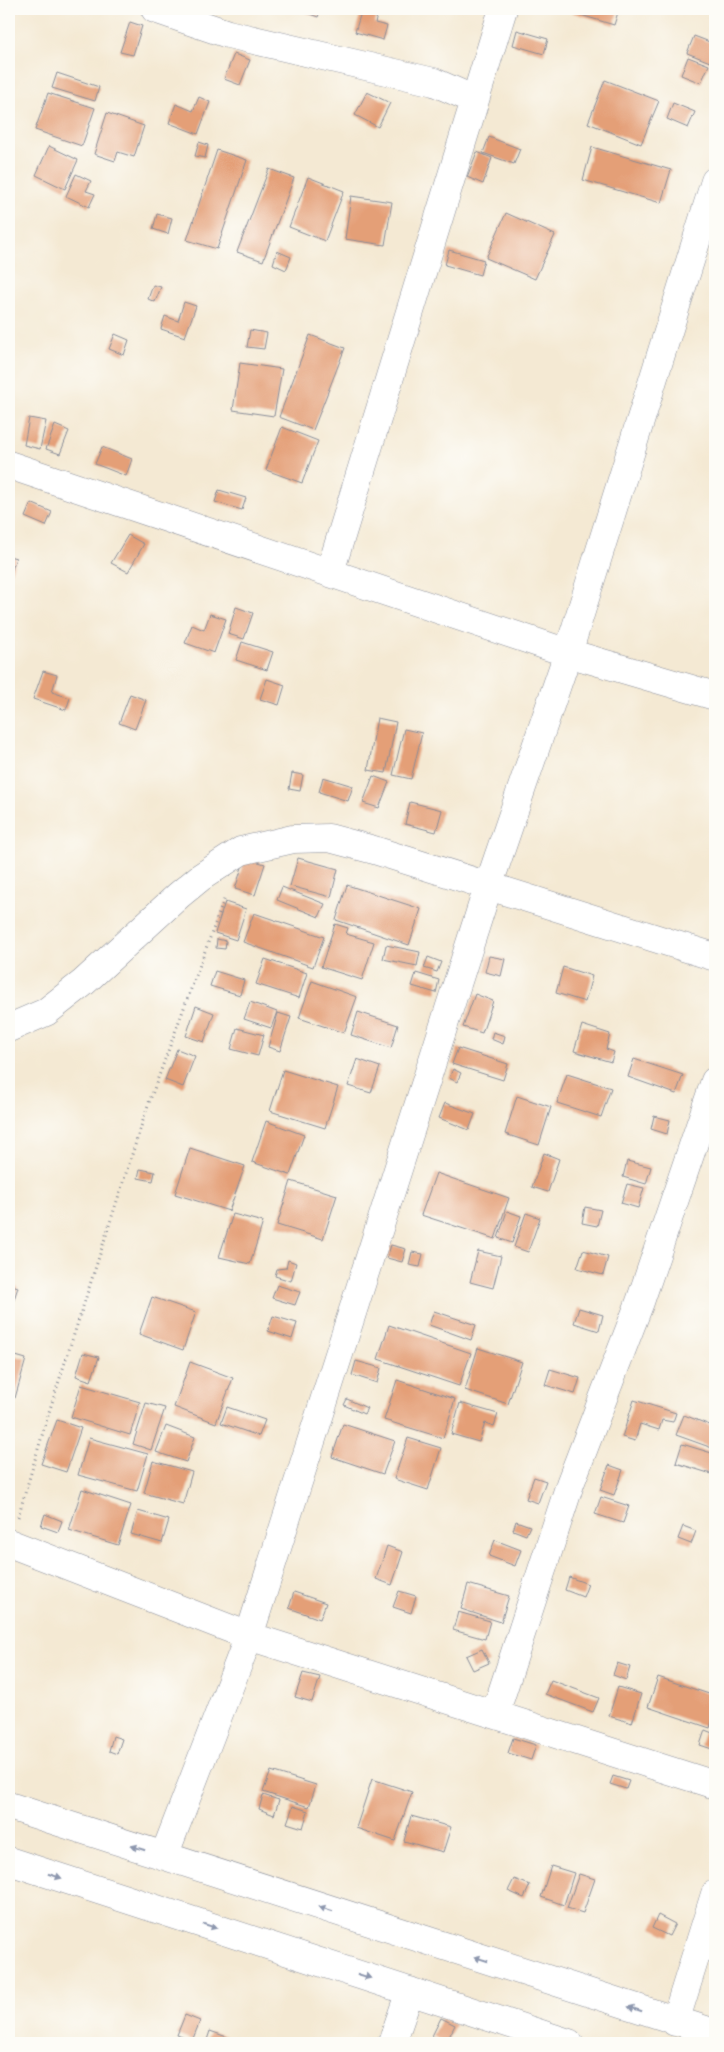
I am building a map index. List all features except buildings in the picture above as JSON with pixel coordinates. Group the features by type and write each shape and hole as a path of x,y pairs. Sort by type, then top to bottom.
{"street":[{"path":"155,9 245,38 434,82 475,100"},
{"path":"330,572 503,9"},
{"path":"164,1856 249,1636 490,884 568,652 715,181"},
{"path":"9,466 568,652 715,696"},
{"path":"9,1028 46,1012 83,983 201,877 242,851 293,839 329,838 490,884 715,957"},
{"path":"495,1714 570,1484 640,1302 715,1081"},
{"path":"10,1543 249,1636 715,1785"},
{"path":"9,1806 675,2022 715,2033"},
{"path":"9,1861 569,2043"},
{"path":"675,2022 715,1894"},
{"path":"392,2043 410,1991"}],"path":[{"path":"10,1543 49,1412 147,1108 242,851"}]}
